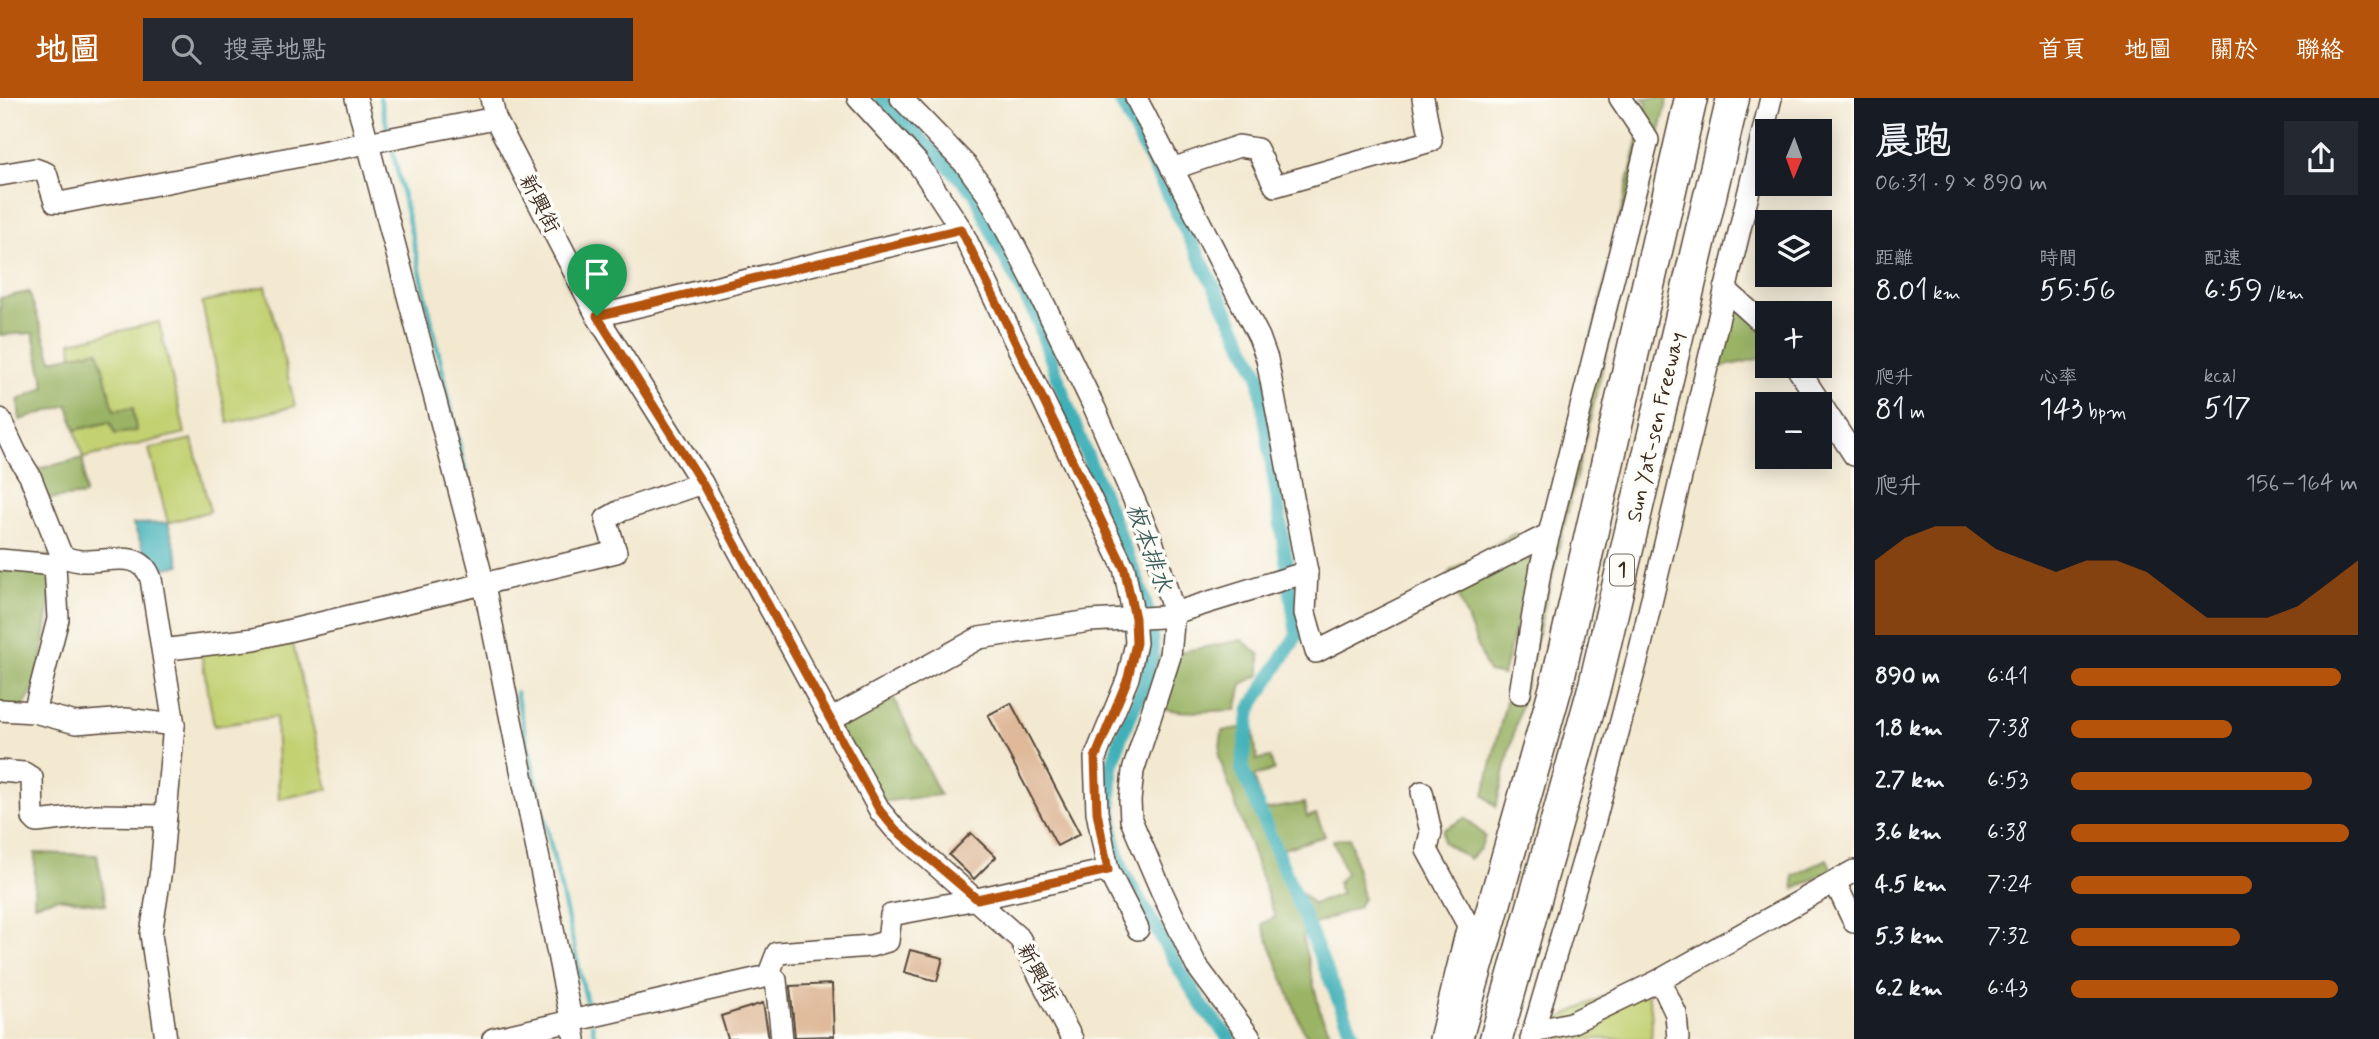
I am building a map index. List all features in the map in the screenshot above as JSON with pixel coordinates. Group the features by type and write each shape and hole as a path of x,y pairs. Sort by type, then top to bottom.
{"highway":[{"name":"Sun Yat-sen Freeway","path":"1456,1039 1557,683 1691,98"},
{"name":"Sun Yat-sen Freeway","path":"1496,1039 1595,685 1733,98"}],"street":[{"path":"356,98 484,585 573,1030"},
{"path":"858,98 917,162 961,229 1124,568 1135,618 1136,643 1128,678 1095,758 1097,812 1108,870 1138,929"},
{"path":"901,98 967,166 994,206 1095,410 1153,544 1174,613 1170,656 1133,771 1131,820 1196,965 1251,1039"},
{"path":"1136,98 1259,337 1267,359 1307,572 1305,613 1316,652 1549,534"},
{"path":"1172,169 1239,146 1257,149 1275,187 1432,141 1423,98"},
{"path":"1520,693 1541,566 1648,140 1620,98"},
{"path":"1532,1035 1594,824 1633,676 1771,98"},
{"path":"0,176 35,169 46,173 55,202 65,202 366,142 493,108"},
{"name":"新興街","path":"493,108 597,316 702,483 880,811 895,829 1020,939 1072,1039"},
{"path":"597,316 961,229"},
{"path":"1726,289 1755,316"},
{"path":"1804,378 1854,455"},
{"path":"0,419 30,476 61,554 77,561 131,559 141,563 149,572 174,725 161,870 151,934 166,1039"},
{"path":"169,649 254,639 617,552 606,519 620,511 702,483"},
{"path":"0,560 55,565 58,619 34,712"},
{"path":"831,719 979,638 1090,621 1161,617 1307,572"},
{"path":"0,710 34,712 76,723 126,719 174,725"},
{"path":"0,771 24,773 32,778 33,818 37,822 97,815 166,816"},
{"path":"1422,792 1431,832 1427,850 1468,925 1440,1039"},
{"path":"768,976 776,953 888,942 891,915 1108,870"},
{"path":"1532,1035 1572,1023 1660,980 1854,871"},
{"path":"1835,882 1854,922"},
{"path":"493,1039 573,1030 768,976 776,980 782,1039"},
{"path":"1660,980 1676,1014 1678,1039"}],"green space":[{"path":"1642,98 1668,98 1496,807 1484,795 1647,102"},
{"path":"266,286 295,406 228,423 202,303"},
{"path":"29,292 52,360 98,350 114,410 133,408 136,431 115,434 110,422 75,430 68,405 20,420 18,400 45,387 33,333 0,335 0,298"},
{"path":"1728,295 1755,319 1755,360 1716,368"},
{"path":"159,322 185,433 83,458 75,430 110,422 115,434 136,431 114,410 98,351 72,357 71,342"},
{"path":"192,439 210,511 168,523 149,449"},
{"path":"83,458 85,495 48,499 34,470"},
{"path":"1515,533 1535,552 1503,675 1488,672 1449,572"},
{"path":"49,556 51,592 39,679 23,708 0,709 0,559"},
{"path":"288,624 328,789 279,799 276,717 214,726 198,635 238,634"},
{"path":"1242,640 1260,655 1260,675 1242,684 1236,710 1174,711 1138,699 1160,656"},
{"path":"884,678 940,795 872,803 825,713"},
{"path":"1253,726 1257,760 1270,757 1274,770 1254,776 1264,810 1304,803 1307,817 1316,814 1325,836 1280,850 1295,887 1313,904 1342,894 1337,883 1346,874 1333,840 1350,838 1363,898 1358,907 1305,928 1303,940 1321,1015 1334,1039 1310,1039 1303,1030 1262,924 1275,917 1219,757 1222,731"},
{"path":"1465,818 1485,836 1480,849 1469,859 1443,842 1443,830"},
{"path":"35,853 97,855 106,905 57,898 34,904"},
{"path":"1827,859 1832,870 1794,889 1793,876"},
{"path":"1638,979 1649,999 1652,1015 1651,1039 1530,1039 1540,1028"}],"water":[{"path":"168,523 180,565 154,571 141,556 144,551 133,524"}],"building":[{"path":"1011,703 1080,834 1057,846 988,715"},
{"path":"971,833 996,857 974,879 949,855"},
{"path":"910,950 943,958 937,981 904,972"},
{"path":"832,984 834,1036 795,1037 790,986"},
{"path":"763,1003 769,1039 728,1039 721,1016"}],"waterway":[{"path":"380,98 388,131"},
{"name":"板本排水","path":"880,98 975,193 995,239 1036,316 1071,416 1139,584 1152,626 1152,652 1144,685 1120,739 1112,767 1110,797 1113,837 1123,872 1203,1007 1230,1039"},
{"path":"1119,98 1259,375 1297,635 1250,709 1242,769 1355,1039"},
{"path":"391,143 471,496"},
{"path":"516,693 589,1012"},
{"path":"592,1024 595,1039"}],"route":[{"path":"961,229 1124,568 1135,618 1136,643 1128,678 1095,758 1097,812 1108,870 977,899 895,829 880,811 702,483 597,316 961,229"}]}
